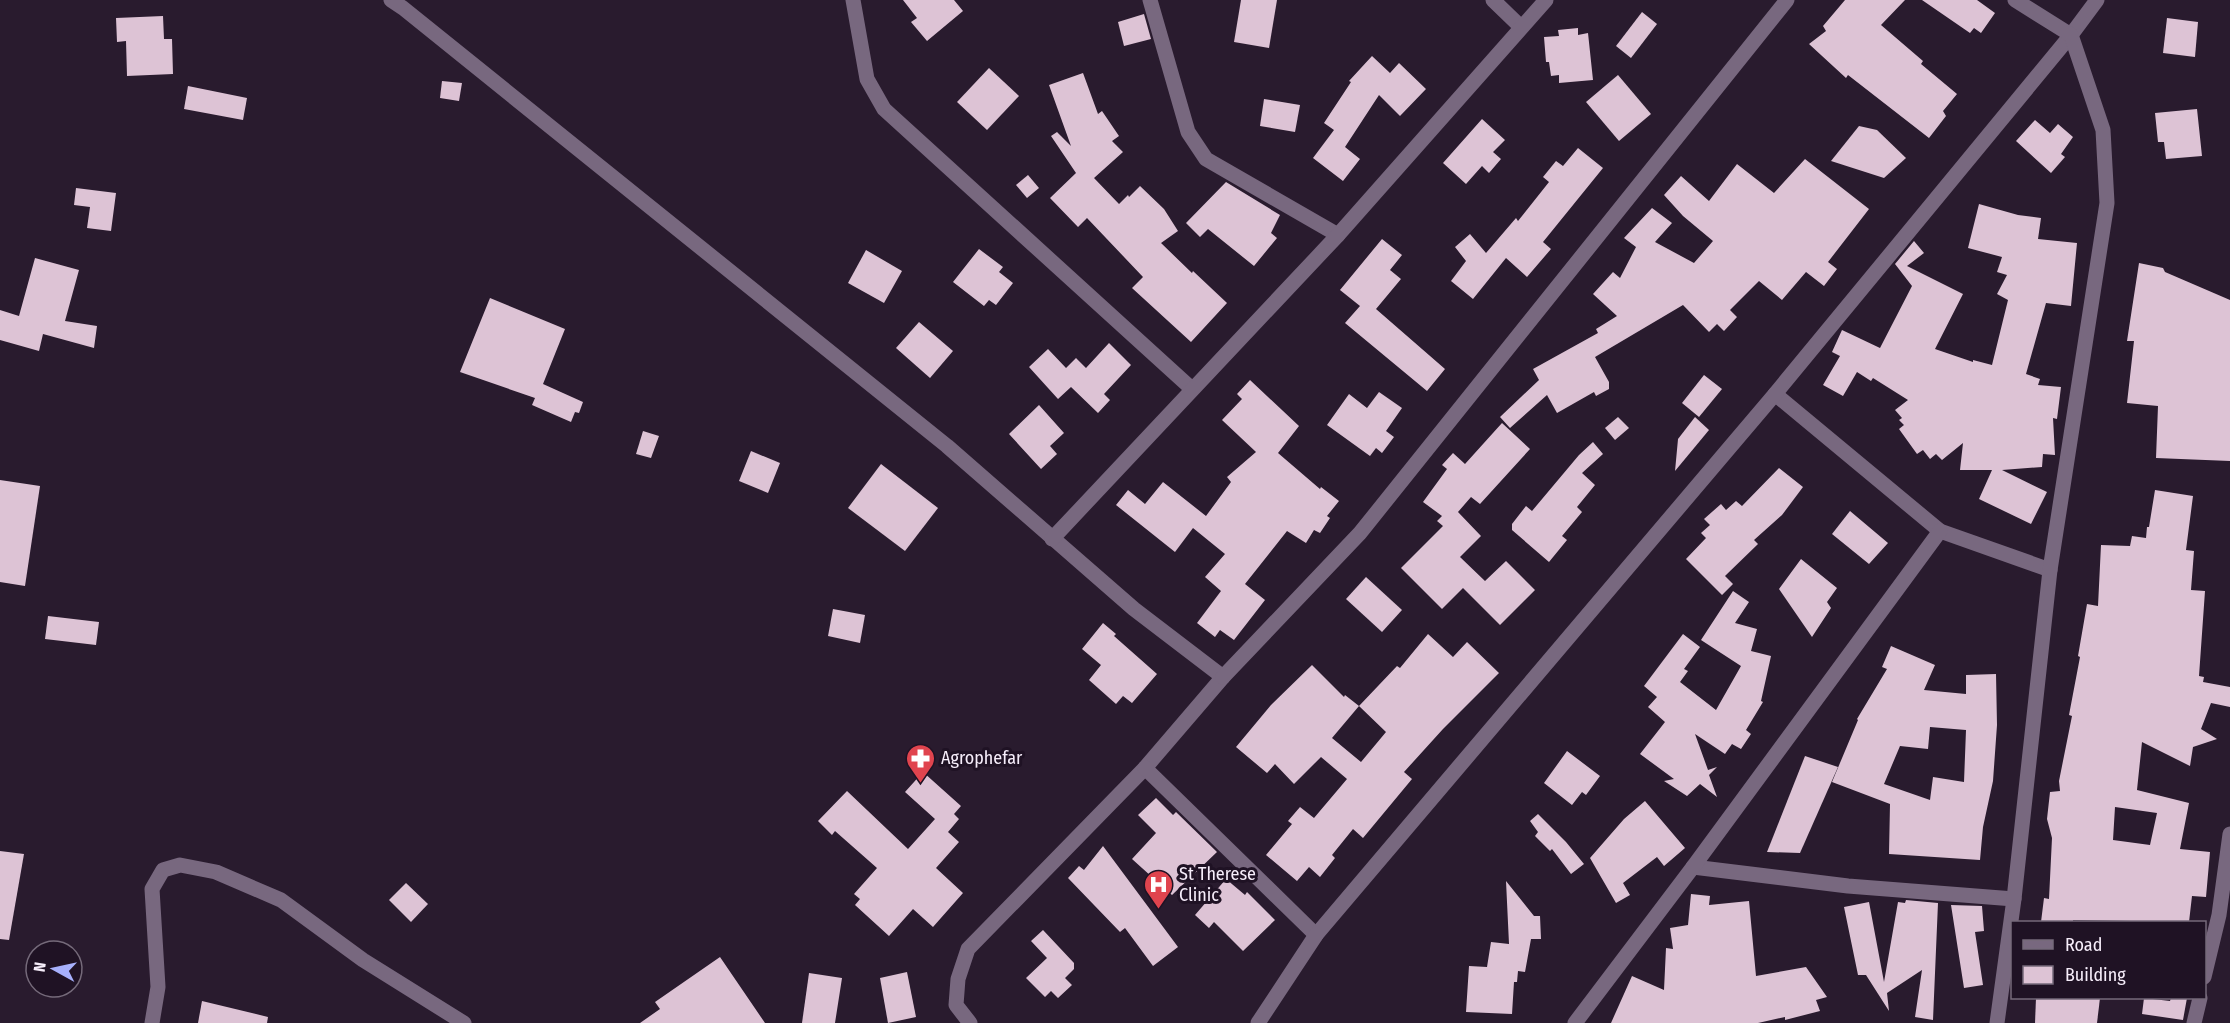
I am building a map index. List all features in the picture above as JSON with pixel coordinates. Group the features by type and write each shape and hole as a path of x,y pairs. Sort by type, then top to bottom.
{"street":[{"path":"854,0 867,79 884,109 1192,389"},
{"path":"1150,0 1188,132 1206,159 1338,235"},
{"path":"1493,0 1521,27"},
{"path":"1052,539 1338,235 1546,0"},
{"path":"970,1023 956,1005 958,980 968,949 1145,768 1223,677 1360,533 1787,0"},
{"path":"1996,1023 2014,899 2050,570 2107,203 2103,130 2071,35 2015,0"},
{"path":"1258,1023 1316,935 1775,394 2071,35 2097,0"},
{"path":"399,3 947,446 1134,609 1223,677"},
{"path":"1775,394 1940,531 2050,570"},
{"path":"1575,1023 1693,867 1940,531"},
{"path":"1145,768 1316,935"},
{"path":"2206,974 2224,915 2230,834"},
{"path":"152,1023 158,987 152,890 163,870 180,865 216,872 281,900 363,960 464,1023"},
{"path":"1693,867 1848,886 2014,899"},
{"path":"2194,1023 2200,999"}],"building":[{"path":"903,0 954,0 963,11 927,41 911,22 917,18"},
{"path":"1241,0 1277,0 1269,48 1234,42"},
{"path":"1845,0 1905,0 1881,25 1923,61 1921,64 1957,94 1943,111 1946,116 1929,138 1848,75 1846,78 1809,44 1826,31 1823,26"},
{"path":"1922,0 1977,0 1995,13 1981,33 1974,28 1970,33"},
{"path":"1642,12 1657,24 1631,58 1616,46"},
{"path":"1144,14 1151,39 1124,46 1118,22"},
{"path":"163,16 164,39 172,39 173,74 127,76 126,41 117,42 116,18"},
{"path":"2167,18 2198,22 2195,57 2163,53"},
{"path":"1578,28 1578,35 1588,33 1593,80 1559,83 1559,75 1551,76 1549,62 1546,62 1544,37 1559,36 1558,30"},
{"path":"1372,56 1390,73 1399,63 1426,89 1400,116 1379,95 1345,147 1360,159 1343,181 1313,158 1334,130 1324,123 1351,82 1349,81"},
{"path":"989,68 1019,96 987,130 957,102"},
{"path":"1083,73 1098,114 1102,111 1119,136 1112,141 1123,152 1094,178 1119,204 1140,186 1164,209 1178,231 1161,243 1227,303 1191,342 1132,288 1143,277 1087,218 1078,227 1050,198 1076,173 1051,136 1057,132 1071,146 1049,85"},
{"path":"1618,75 1651,114 1619,141 1586,102"},
{"path":"442,81 462,83 459,101 440,98"},
{"path":"188,86 247,98 243,120 184,109"},
{"path":"1264,99 1300,105 1295,132 1260,126"},
{"path":"2197,109 2202,156 2166,159 2164,142 2158,142 2155,113"},
{"path":"1482,119 1505,140 1493,152 1501,159 1489,173 1482,166 1466,184 1443,163"},
{"path":"2035,120 2050,133 2058,124 2073,137 2061,154 2065,157 2051,173 2016,141"},
{"path":"1859,126 1877,130 1906,158 1884,178 1831,161"},
{"path":"1578,148 1603,168 1543,242 1551,249 1527,277 1506,258 1473,299 1451,281 1466,261 1455,247 1470,234 1486,253 1516,218 1518,221 1549,182 1543,177 1556,161 1563,166"},
{"path":"1805,159 1869,209 1828,262 1837,269 1824,286 1806,272 1782,300 1759,281 1730,310 1737,317 1724,331 1717,324 1709,332 1683,305 1595,357 1609,382 1609,389 1596,396 1594,392 1557,413 1547,395 1510,428 1500,417 1539,380 1533,369 1598,333 1596,329 1617,316 1593,294 1613,272 1620,278 1636,247 1624,238 1652,208 1672,223 1655,242 1694,263 1713,241 1683,216 1664,195 1681,176 1709,201 1737,164 1774,193"},
{"path":"1028,175 1039,188 1027,198 1016,185"},
{"path":"1226,182 1280,215 1271,233 1277,238 1254,266 1208,229 1200,237 1186,223"},
{"path":"76,188 116,193 111,231 87,228 90,207 74,205"},
{"path":"1979,204 2018,215 2041,218 2038,239 2077,243 2071,306 2046,303 2026,374 2040,379 2038,385 2061,387 2057,419 2053,418 2055,455 2043,454 2042,467 2002,470 2047,492 2031,524 1979,499 1992,470 1960,470 1963,443 1942,460 1936,454 1930,459 1923,450 1917,454 1899,429 1904,425 1899,420 1902,418 1895,410 1908,400 1873,378 1871,381 1857,372 1843,396 1823,385 1840,356 1832,352 1842,330 1880,348 1912,286 1895,264 1914,241 1924,253 1907,266 1963,294 1935,349 1973,362 1973,360 1992,365 2008,300 1997,294 2007,275 1997,272 2002,257 1968,248"},
{"path":"1382,239 1402,255 1390,270 1401,279 1376,309 1445,369 1427,391 1345,323 1360,306 1340,290"},
{"path":"979,249 1003,267 999,272 1013,283 996,305 989,300 984,306 953,282"},
{"path":"866,250 902,271 884,303 848,283"},
{"path":"35,258 79,270 65,321 97,326 94,348 43,334 39,351 0,340 0,310 19,316"},
{"path":"2139,263 2163,268 2165,272 2230,300 2230,461 2156,458 2158,406 2127,403 2134,341 2127,341"},
{"path":"490,298 565,329 543,384 583,402 579,413 575,412 571,422 532,405 535,398 460,372"},
{"path":"919,322 953,351 930,378 896,348"},
{"path":"1109,343 1131,365 1104,394 1110,400 1098,413 1071,387 1058,399 1029,367 1048,349 1066,368 1076,358 1086,368"},
{"path":"1704,375 1722,389 1699,417 1682,403"},
{"path":"1250,380 1299,426 1278,453 1320,489 1321,487 1339,501 1327,516 1330,518 1320,533 1314,530 1306,543 1287,531 1245,584 1265,600 1234,640 1220,630 1215,637 1197,623 1221,591 1205,577 1225,554 1193,528 1175,552 1116,505 1128,490 1145,504 1163,482 1206,516 1231,482 1227,477 1256,452 1222,420 1242,399 1237,394"},
{"path":"1379,392 1402,408 1386,431 1394,437 1382,453 1376,448 1370,456 1327,425 1349,394 1367,408"},
{"path":"1039,405 1064,433 1050,446 1057,454 1041,469 1009,434"},
{"path":"1618,417 1629,428 1615,440 1605,428"},
{"path":"1695,417 1709,430 1675,471 1678,439"},
{"path":"1502,423 1530,449 1480,504 1471,497 1458,512 1481,536 1460,557 1485,581 1506,561 1535,590 1500,625 1463,588 1442,609 1401,568 1443,526 1437,521 1442,516 1423,502 1447,469 1442,465 1453,453 1465,464"},
{"path":"643,431 659,436 651,458 636,454"},
{"path":"1593,442 1603,454 1582,473 1595,485 1577,507 1582,512 1562,536 1567,540 1549,562 1512,530 1512,524 1526,506 1532,511 1579,455"},
{"path":"751,451 780,463 768,493 739,481"},
{"path":"881,464 938,508 905,551 848,508"},
{"path":"1779,468 1803,487 1782,515 1754,540 1758,544 1725,576 1733,584 1722,595 1686,559 1706,538 1701,533 1710,525 1704,519 1721,504 1726,510 1736,501 1742,506"},
{"path":"0,480 40,486 25,586 0,582"},
{"path":"2155,490 2193,496 2186,550 2194,551 2191,590 2205,591 2199,676 2204,677 2203,682 2230,687 2230,707 2211,703 2201,729 2217,739 2193,747 2190,766 2142,742 2137,790 2189,803 2180,849 2210,852 2206,897 2192,896 2189,921 2041,921 2044,898 2049,899 2052,838 2047,819 2050,792 2060,791 2059,781 2072,716 2069,715 2087,604 2098,606 2101,545 2130,546 2132,536 2146,538 2147,527 2149,527","holes":["2115,807 2157,813 2150,845 2113,840"]},
{"path":"1850,511 1888,543 1869,564 1832,534"},
{"path":"1801,559 1837,588 1827,602 1831,608 1812,637 1779,589"},
{"path":"1366,577 1402,610 1382,632 1346,599"},
{"path":"1733,591 1749,602 1735,623 1757,629 1751,651 1771,656 1761,701 1763,702 1746,730 1751,734 1741,749 1732,744 1725,754 1695,734 1708,770 1717,767 1709,775 1717,797 1700,784 1687,796 1664,781 1674,779 1640,754 1665,722 1648,707 1657,697 1644,686 1683,634 1700,647 1684,669 1688,671 1680,682 1716,710 1741,666 1701,640"},
{"path":"833,609 865,615 860,643 828,636"},
{"path":"48,616 99,622 96,645 45,639"},
{"path":"1103,623 1116,634 1114,636 1157,674 1132,703 1123,696 1116,704 1089,680 1101,665 1082,649"},
{"path":"1428,634 1453,657 1467,642 1499,673 1404,772 1412,779 1363,838 1353,829 1332,855 1335,858 1320,877 1309,867 1297,881 1266,855 1292,824 1288,821 1300,807 1314,818 1347,779 1321,757 1294,784 1275,764 1267,773 1236,747 1271,705 1312,665 1344,697 1345,695 1359,706 1397,666 1400,668","holes":["1359,706 1386,732 1361,762 1332,738"]},
{"path":"1891,646 1935,665 1924,690 1966,694 1966,675 1996,674 1997,725 1993,781 1983,827 1980,860 1889,854 1890,804 1832,782 1857,719 1887,669 1882,667","holes":["1930,727 1966,730 1964,782 1933,777 1930,800 1884,784 1900,746 1928,749"]},
{"path":"1567,751 1600,776 1586,795 1582,792 1572,805 1544,783"},
{"path":"1805,756 1838,767 1800,853 1767,852"},
{"path":"923,772 961,806 954,814 959,819 948,832 959,842 936,868 963,893 933,927 913,909 889,936 855,905 860,899 854,894 877,868 835,831 832,835 818,821 847,791 908,849 935,819 905,792"},
{"path":"1156,798 1173,815 1176,812 1217,852 1172,895 1132,859 1156,833 1138,815"},
{"path":"1645,801 1685,848 1664,866 1657,857 1623,883 1630,895 1616,903 1590,858 1624,819"},
{"path":"1538,814 1584,864 1571,874 1552,849 1550,851 1535,836 1538,832 1530,821"},
{"path":"1103,846 1178,947 1153,966 1125,928 1120,932 1068,878 1079,866 1084,870"},
{"path":"0,851 24,854 9,940 0,939"},
{"path":"1226,879 1245,895 1247,892 1275,920 1243,951 1214,922 1209,928 1195,915"},
{"path":"1506,881 1534,916 1540,916 1541,939 1531,939 1525,972 1518,971 1517,982 1514,982 1512,1014 1466,1012 1469,966 1487,967 1491,942 1509,944"},
{"path":"406,883 428,904 411,922 389,900"},
{"path":"1691,894 1710,896 1709,905 1749,901 1756,976 1806,967 1827,997 1816,1000 1820,1011 1785,1020 1785,1017 1758,1023 1611,1023 1632,976 1664,990 1666,948 1673,949 1670,928 1688,925"},
{"path":"1906,900 1938,903 1933,1020 1915,1017 1922,970 1887,993 1889,1011 1866,975 1858,975 1844,907 1869,902 1884,982 1898,902 1905,903"},
{"path":"1951,905 1982,906 1984,931 1975,932 1983,985 1964,988"},
{"path":"1043,930 1074,963 1074,969 1065,978 1072,985 1058,998 1051,991 1045,997 1026,978 1047,958 1031,941"},
{"path":"720,957 765,1023 640,1023 660,1009 655,1002"},
{"path":"907,972 916,1017 888,1023 880,978"},
{"path":"809,973 842,978 835,1023 802,1023"},
{"path":"2036,999 2100,999 2097,1023 2035,1023"},
{"path":"2144,999 2170,1001 2171,999 2187,999 2183,1020 2142,1014"},
{"path":"202,1001 268,1017 267,1023 198,1023"}],"place":[{"name":"Agrophefar","path":"920,784"},
{"name":"St Therese Clinic","path":"1158,910"}]}
